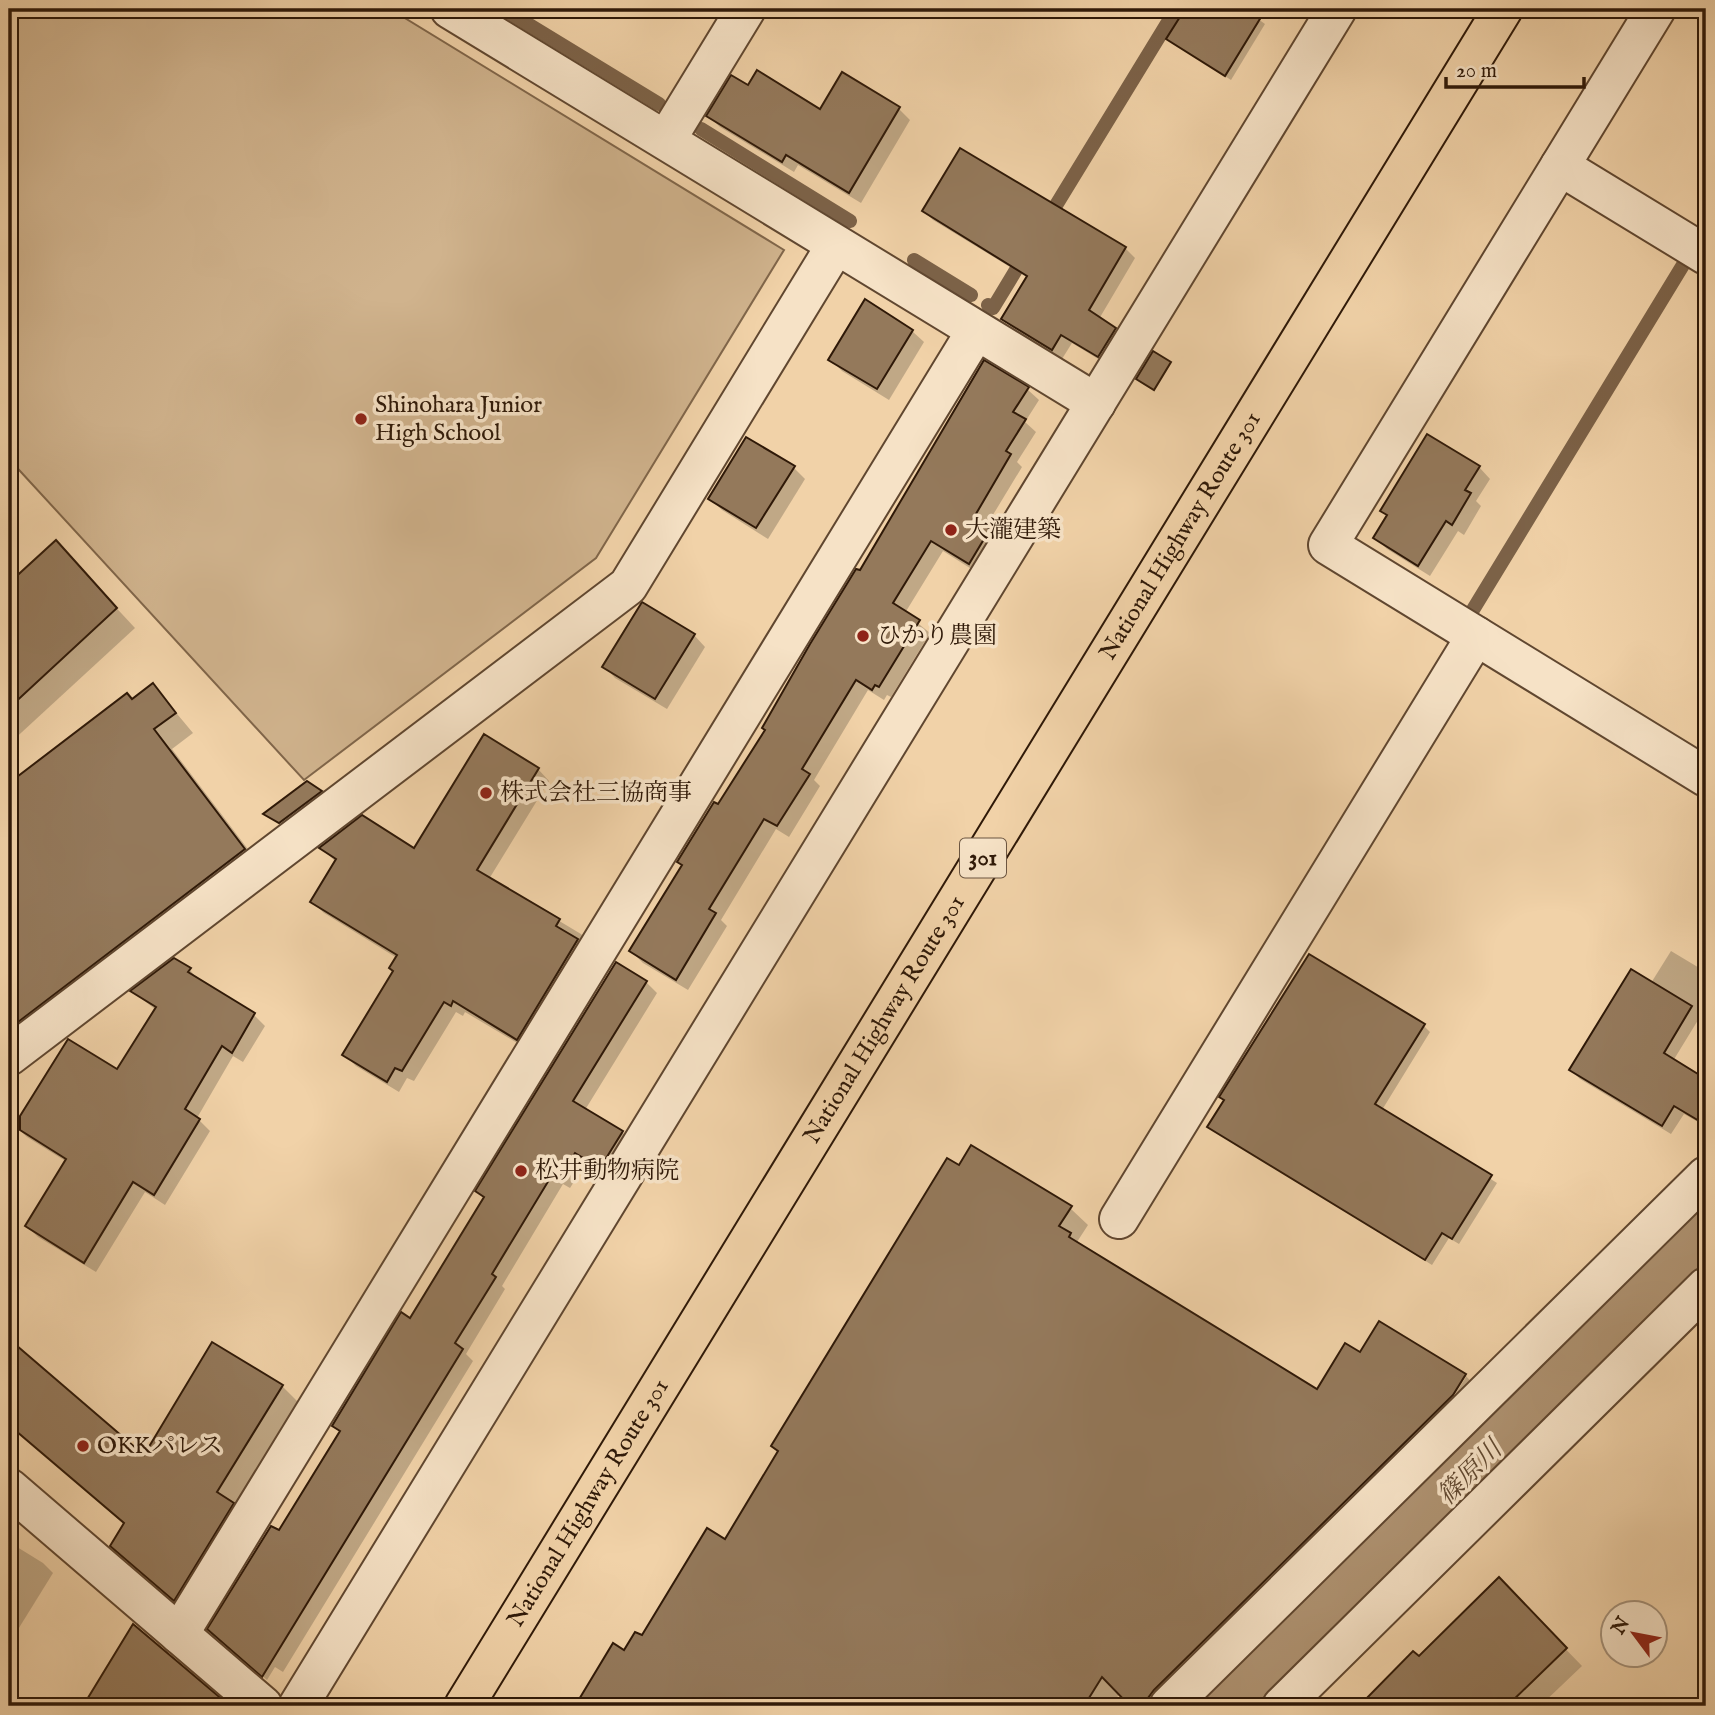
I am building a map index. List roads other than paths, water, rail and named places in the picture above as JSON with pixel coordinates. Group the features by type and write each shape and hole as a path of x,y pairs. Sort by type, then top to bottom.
{"highway":[{"name":"National Highway Route 301","path":"464,1706 1503,9"}],"street":[{"path":"450,9 1096,403"},
{"path":"666,140 746,9"},
{"path":"1656,9 1328,545 1706,777"},
{"path":"298,1706 1096,403 1324,13"},
{"path":"1560,166 1706,255"},
{"path":"9,1056 628,586 836,245"},
{"path":"179,1634 976,331"},
{"path":"1119,1219 1476,636"},
{"path":"1169,1706 1706,1176"},
{"path":"1282,1706 1706,1287"},
{"path":"9,1488 263,1706"}],"waterway":[{"path":"503,9 659,104"},
{"path":"1047,220 1176,9"},
{"path":"701,129 850,221"},
{"path":"988,305 993,308 1025,255"},
{"path":"914,260 971,295"},
{"path":"1471,613 1683,265"},
{"name":"篠原川","path":"1234,1706 1706,1240"}],"place":[{"name":"Shinohara Junior High School","path":"361,419"},
{"name":"大瀧建築","path":"951,530"},
{"name":"ひかり農園","path":"863,636"},
{"name":"株式会社三協商事","path":"486,793"},
{"name":"松井動物病院","path":"521,1171"},
{"name":"OKKパレス","path":"83,1446"}]}
